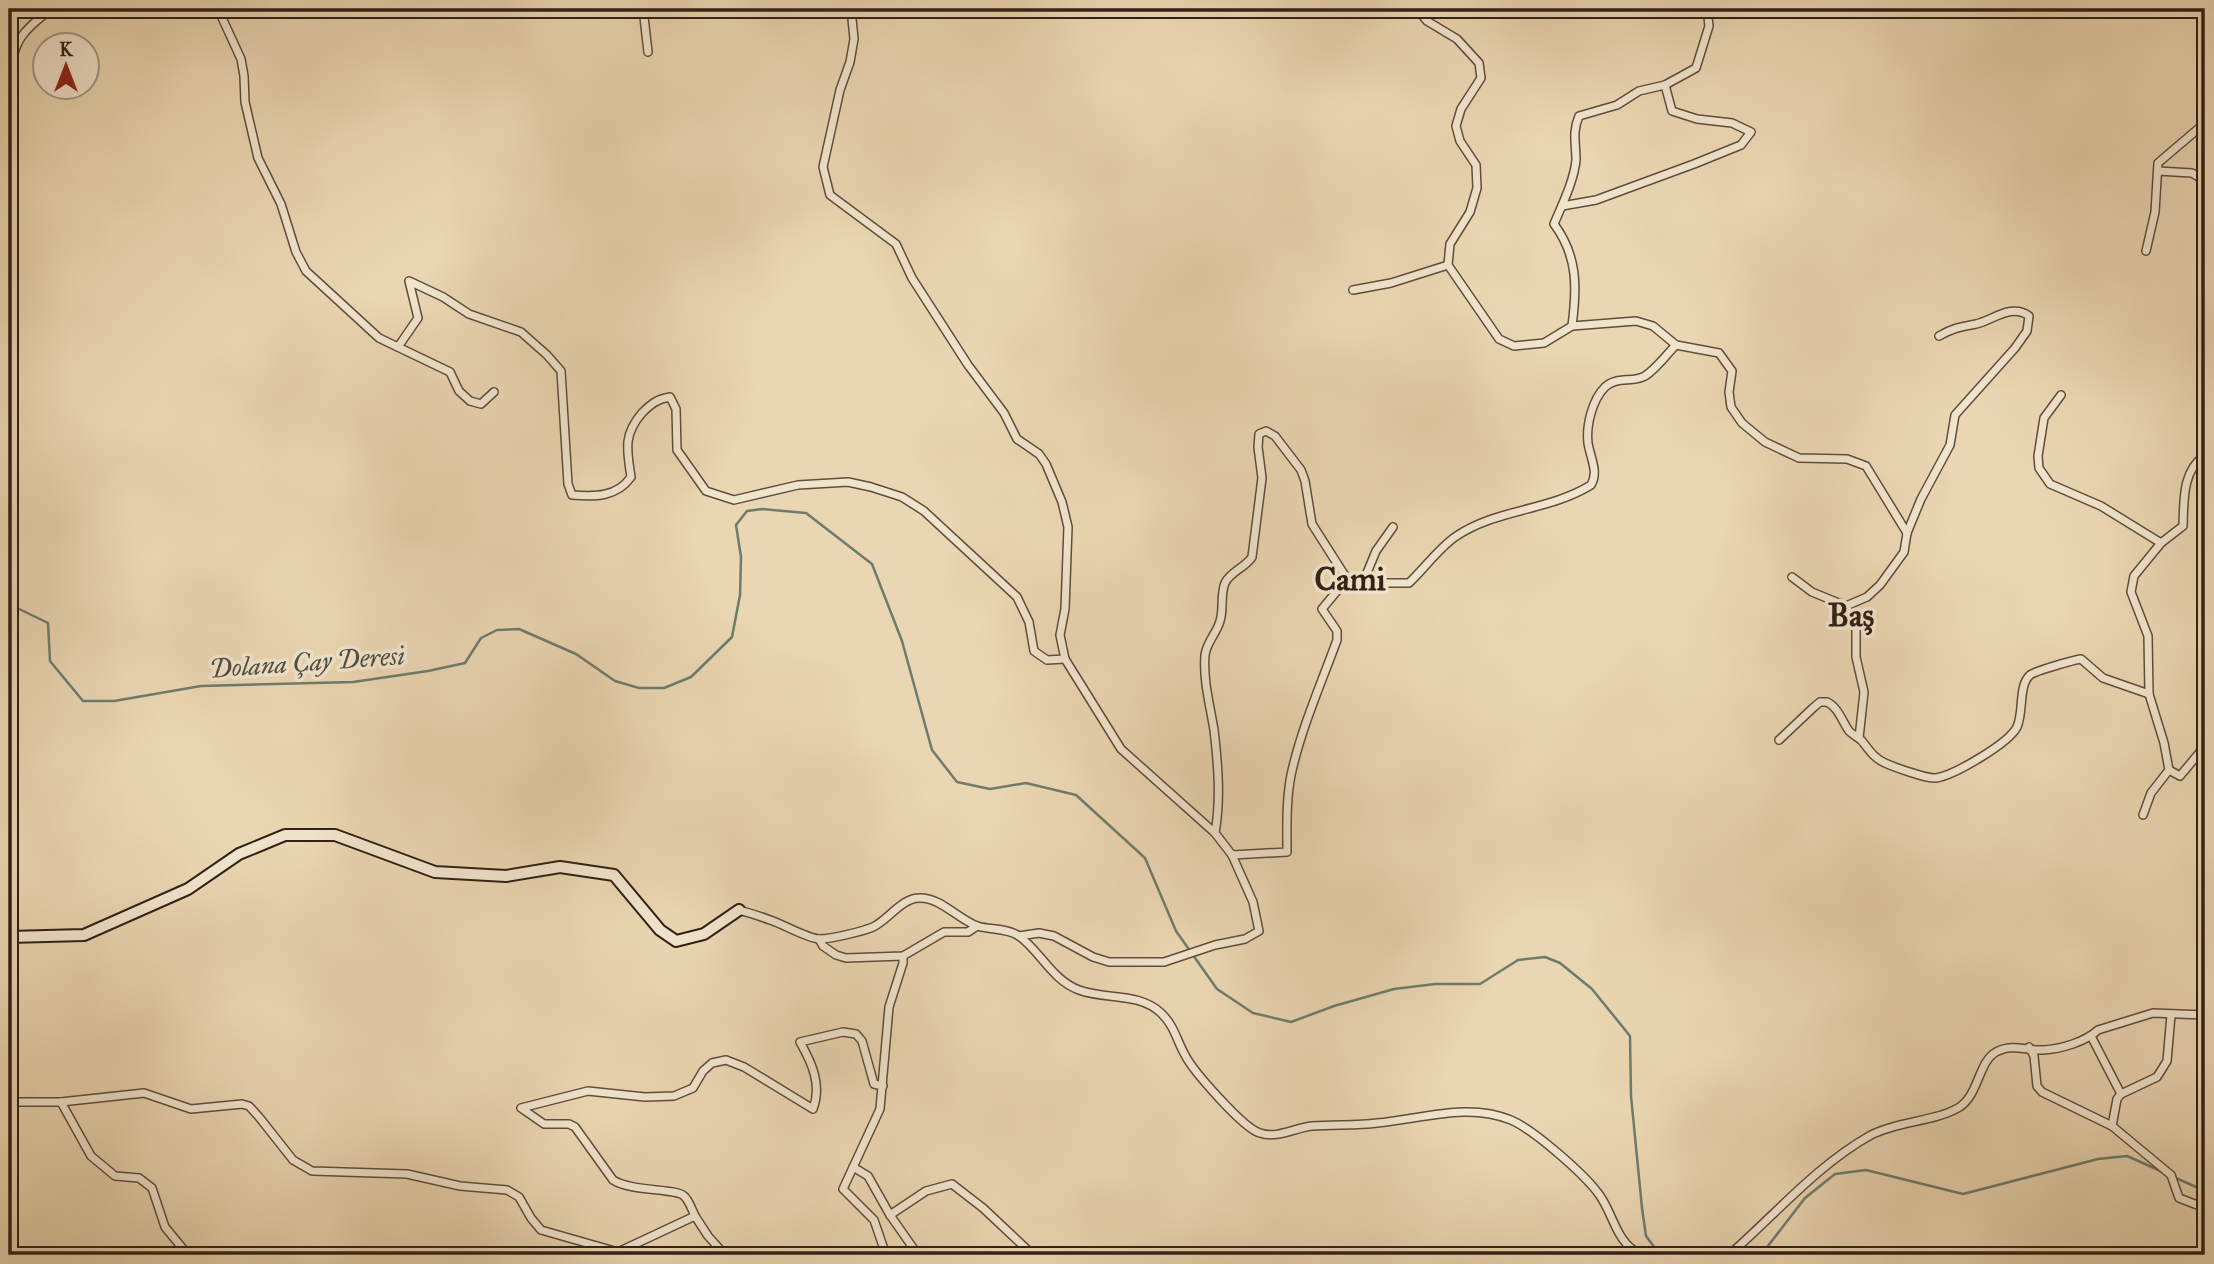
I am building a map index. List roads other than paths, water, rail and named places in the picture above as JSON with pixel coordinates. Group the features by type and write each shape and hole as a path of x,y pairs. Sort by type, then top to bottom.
{"street":[{"path":"9,78 10,65 20,35 51,9"},
{"path":"218,9 241,59 245,102 257,158 281,204 296,252 306,271 379,338 450,372 459,391 470,401 481,404 494,392"},
{"path":"641,9 648,52"},
{"path":"851,9 854,39 852,51 840,90 823,167 830,195 896,244 912,278 968,365 1004,413 1017,439 1039,454 1046,464 1062,502 1068,527 1065,609 1060,635 1065,659 1121,749 1215,833 1232,855 1253,902 1259,931 1245,939 1164,962 1109,962 1093,957 1054,936 1039,933 1019,936"},
{"path":"1417,9 1427,21 1457,39 1479,63 1481,78 1461,109 1456,126 1460,141 1476,165 1477,188 1470,212 1450,244 1448,265 1499,339 1514,346 1544,343 1572,326 1636,321 1653,326 1676,345 1719,353 1732,370 1729,392 1731,407 1742,423 1765,442 1799,458 1847,459 1866,466 1907,533"},
{"path":"1572,326 1576,292 1572,259 1563,236 1554,224 1576,162 1574,128 1579,116 1617,104 1639,91 1665,85 1696,68 1709,26 1707,9"},
{"path":"1562,206 1596,200 1741,145 1751,132 1732,123 1697,119 1672,111 1665,85"},
{"path":"9,93 9,118"},
{"path":"2146,251 2155,212 2158,163 2205,123"},
{"path":"2158,171 2192,173 2205,181"},
{"path":"1353,290 1391,283 1448,265"},
{"path":"398,347 418,318 409,281 443,297 469,314 521,332 561,371 568,484 572,495 610,494 624,487 631,477 627,446 633,424 658,399 670,397 676,409 677,450 706,491 734,500 798,485 848,482 902,497 924,512 1017,597 1028,622 1034,651 1047,660 1065,659"},
{"path":"1846,606 1867,597 1880,585 1904,552 1907,533 1920,499 1950,445 1955,415 2015,348 2027,331 2029,316 2024,312 2004,312 1978,324 1957,326 1939,336"},
{"path":"1347,579 1376,583 1409,583 1455,537 1488,521 1534,509 1591,485 1595,470 1588,444 1588,428 1592,411 1604,388 1613,382 1644,377 1676,345"},
{"path":"2061,395 2044,418 2038,456 2039,468 2050,484 2102,506 2161,543"},
{"path":"1215,833 1220,806 1205,657 1207,643 1220,622 1226,582 1230,575 1246,566 1252,557 1262,478 1259,434 1266,431 1275,436 1301,470 1312,524 1347,579"},
{"path":"2143,815 2151,793 2169,771 2164,743 2149,694 2148,636 2131,592 2134,576 2161,543 2183,526 2185,488 2190,470 2205,455"},
{"path":"1364,580 1376,551 1393,527"},
{"path":"1792,577 1812,592 1846,606 1856,627 1856,657 1864,692 1859,738"},
{"path":"1232,855 1287,852 1287,809 1292,774 1307,719 1337,640 1337,631 1322,609 1347,579"},
{"path":"1779,740 1814,707 1823,702 1830,703 1852,734 1859,738 1873,756 1886,764 1935,778 1960,769 2010,737 2021,717 2025,684 2028,677 2034,673 2081,659 2103,678 2149,694"},
{"path":"2169,771 2180,776 2205,746"},
{"path":"9,937 84,935 188,889 239,854 285,835 335,835 435,872 506,876 560,867 614,875 660,930 676,941 704,934 738,910 819,939 873,927 909,901 919,898 933,901 976,926 1019,936 1056,976 1076,989 1098,996 1139,1000 1160,1012 1172,1026 1186,1057 1197,1073 1242,1122 1258,1133 1278,1135 1289,1130 1313,1126 1376,1124 1458,1112 1498,1115 1515,1122 1532,1134 1590,1183 1632,1250 1647,1255"},
{"path":"819,939 823,946 846,958 903,956 944,932 968,932 976,926"},
{"path":"886,1255 874,1220 843,1189 880,1109 889,1007 903,956"},
{"path":"1729,1255 1812,1177 1871,1135 1899,1124 1958,1108 1969,1099 1988,1060 1995,1052 2010,1047 2042,1050 2067,1045 2091,1036 2098,1030 2141,1015 2205,1015"},
{"path":"2112,1126 2121,1094 2157,1077 2167,1061 2171,1015"},
{"path":"726,1255 708,1236 684,1196 676,1192 643,1190 621,1185 612,1180 575,1127 569,1124 544,1124 521,1108 588,1091 645,1097 674,1096 693,1088 703,1071 712,1063 726,1060 744,1067 813,1110 816,1075 800,1042 844,1032 856,1034 862,1041 874,1084 883,1086"},
{"path":"2091,1036 2121,1094"},
{"path":"2029,1047 2034,1056 2037,1086 2042,1092 2112,1126 2172,1179 2179,1198 2205,1208"},
{"path":"9,1102 61,1102 144,1093 191,1109 242,1104 249,1106 260,1116 293,1160 312,1171 407,1174 460,1186 508,1190 519,1197 541,1230 621,1254 695,1216"},
{"path":"61,1102 91,1156 115,1176 139,1178 152,1188 165,1227 188,1255"},
{"path":"853,1167 868,1176 890,1215 918,1255"},
{"path":"890,1215 926,1191 952,1184 984,1208 1032,1255"}],"waterway":[{"name":"Dolana Çay Deresi","path":"9,606 48,623 50,661 83,701 114,701 201,686 353,682 428,671 465,663 481,638 497,630 519,629 576,654 615,681 639,688 664,688 691,677 732,637 740,595 741,557 736,525 747,511 762,509 806,513 872,564 902,641 932,750 957,782 990,789 1026,783 1076,795 1145,858 1176,931 1217,989 1253,1013 1291,1022 1334,1006 1394,989 1435,984 1480,984 1518,960 1545,957 1560,963 1592,989 1630,1036 1631,1096 1642,1208 1646,1236 1660,1255"},
{"name":"Dolana Çay Deresi","path":"1761,1255 1805,1198 1835,1174 1866,1170 1963,1194 2098,1159 2127,1156 2163,1172"},
{"name":"Dolana Çay Deresi","path":"2176,1178 2196,1187 2205,1187"}],"district":[{"name":"Cami","path":"1350,579"},
{"name":"Baş","path":"1851,615"}]}
